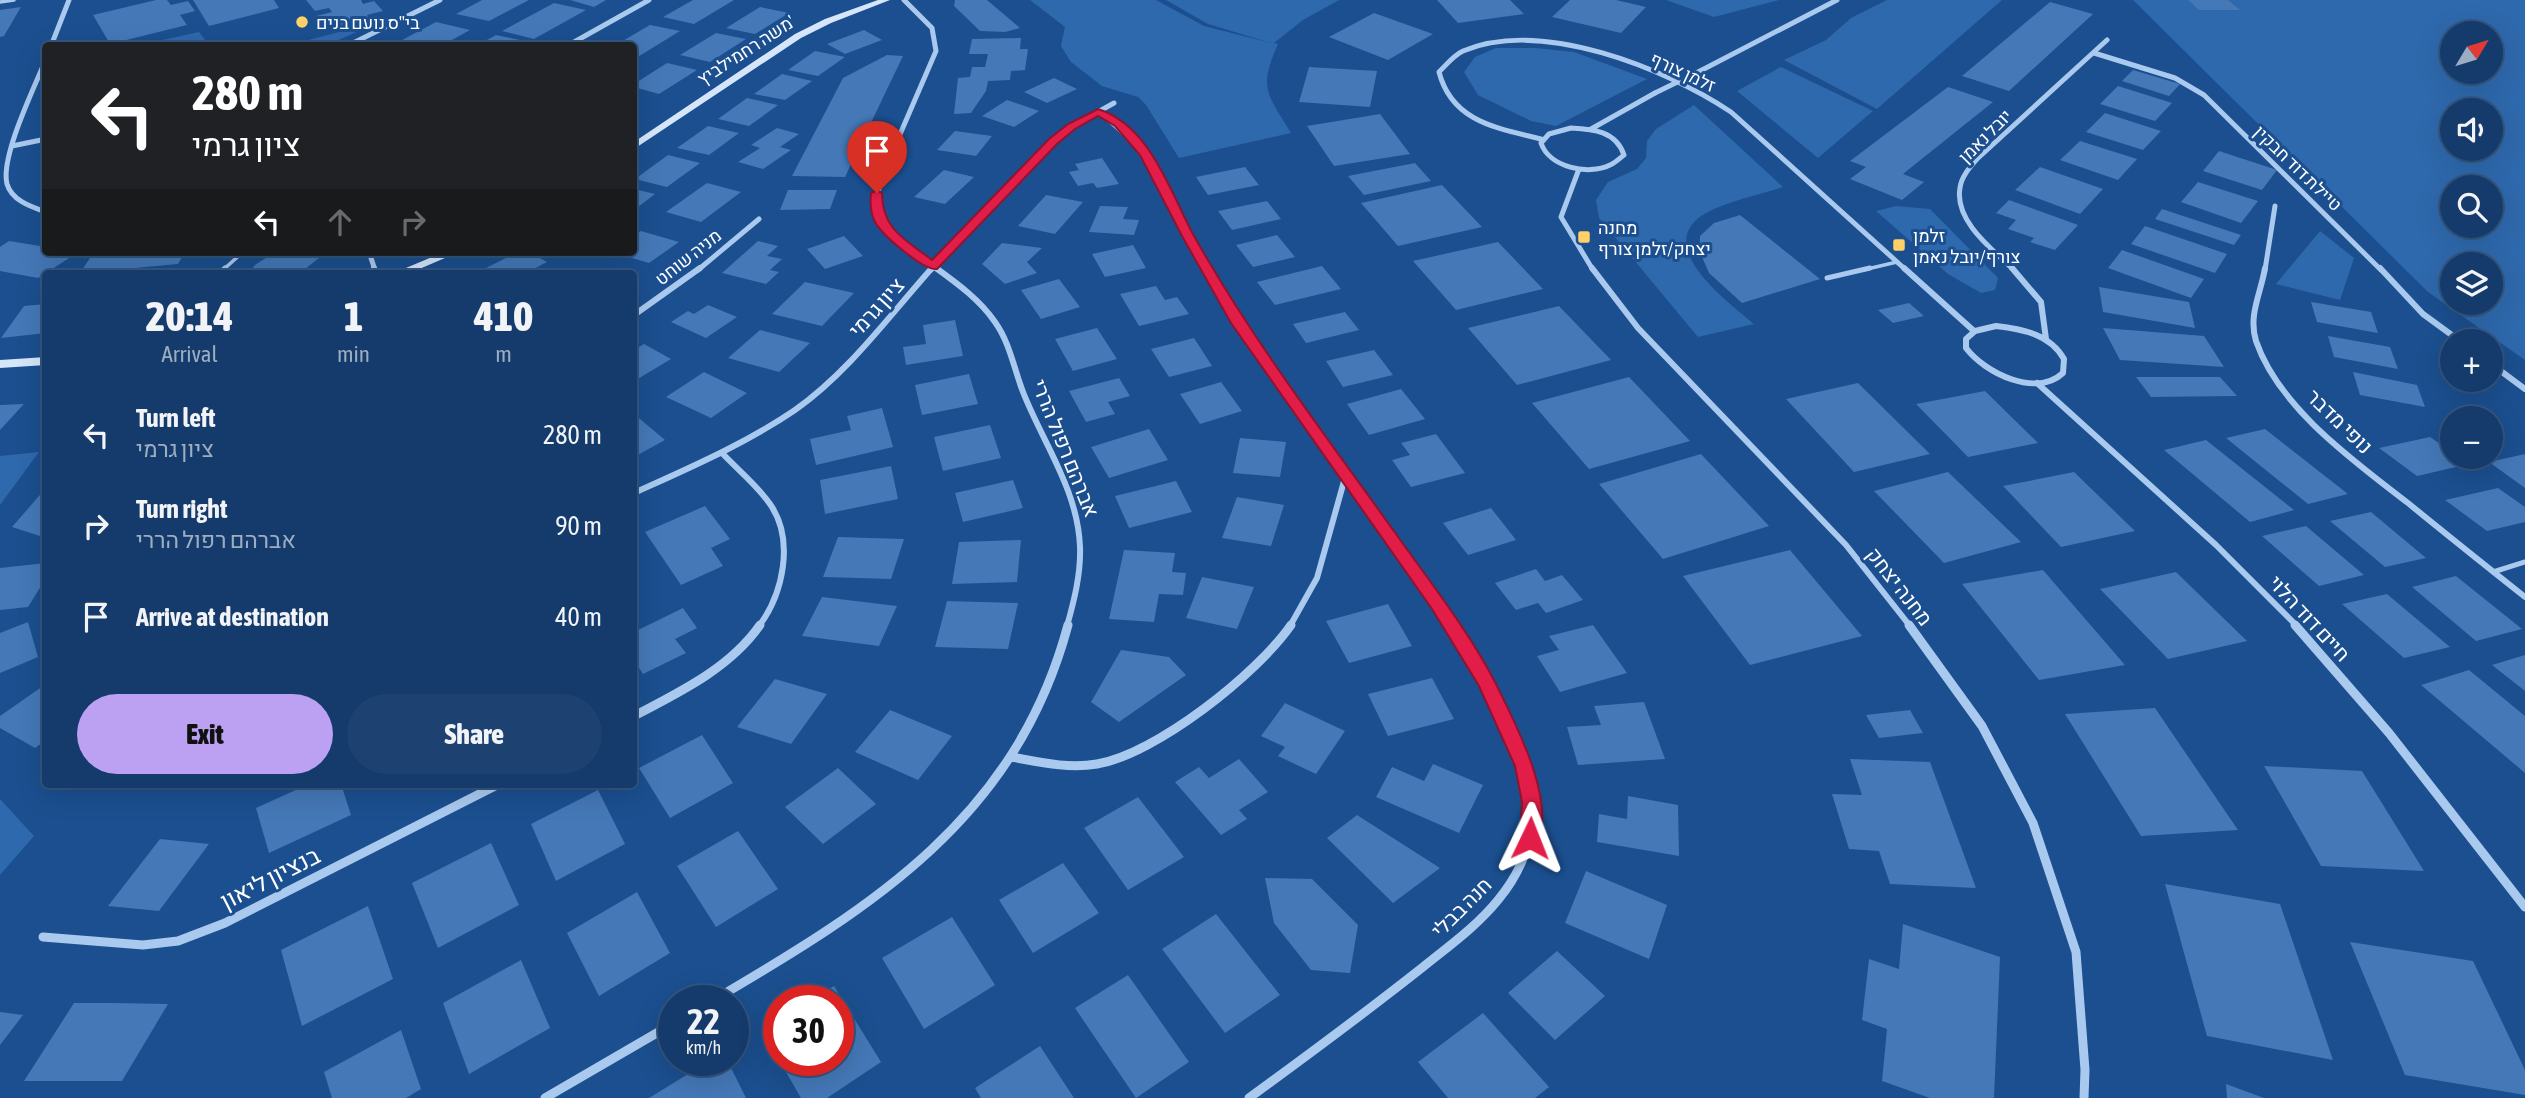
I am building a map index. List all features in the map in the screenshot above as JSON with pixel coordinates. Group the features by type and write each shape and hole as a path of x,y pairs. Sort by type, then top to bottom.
{"street":[{"path":"53,42 69,0"},
{"path":"354,42 440,0"},
{"path":"574,42 649,0"},
{"name":"משה רחמילביץ'","path":"637,144 798,36 836,18 886,0"},
{"name":"אברהם רפול הררי","path":"737,985 894,886 943,842 993,785 1012,757 1043,699 1059,656 1079,567 1080,536 1071,499 996,324 957,284 892,235 881,222 876,209 882,176 936,51 932,28 904,0"},
{"path":"1591,129 1837,0"},
{"name":"יובל נאמן","path":"2046,339 2042,303 1970,223 1961,206 1958,190 1965,175 1978,159 2107,40"},
{"name":"זלמן צורף","path":"1541,139 1470,116 1449,98 1439,72 1446,61 1466,47 1493,42 1560,44 1612,57 1700,91 1731,111 1974,331"},
{"name":"טיילת דוד חבקין","path":"2094,53 2175,78 2204,95 2355,242 2423,314 2444,329"},
{"path":"42,69 5,171 7,185 26,206 42,211"},
{"name":"ציון גרמי","path":"637,491 722,453 796,409 830,381 933,266 1053,142 1072,127 1114,103"},
{"name":"חנה בבלי","path":"1098,112 1119,124 1145,154 1238,323 1438,605 1486,683 1524,766 1531,802 1530,838 1517,869 1498,899 1463,934 1387,996 1250,1098"},
{"path":"1591,129 1615,138 1622,145 1623,155 1609,167 1579,169 1564,166 1544,154 1540,146 1541,139 1558,130 1591,129"},
{"path":"12,146 42,140"},
{"name":"מחנה יצחק","path":"1579,169 1561,217 1582,256 1638,328 1846,545 1923,643 1982,726 2034,823 2076,952 2085,1070 2084,1098"},
{"name":"נופי מדבר","path":"2275,206 2262,288 2252,314 2256,340 2272,371 2298,407 2337,447 2525,597"},
{"name":"מניה שוחט","path":"637,313 697,271 759,219"},
{"path":"408,270 444,256"},
{"path":"1996,326 2013,328 2046,339 2065,358 2067,368 2062,376 2052,381 2037,383 2011,380 1980,365 1966,347 1968,338 1974,331 1996,326"},
{"path":"0,364 42,361"},
{"path":"2503,373 2525,389"},
{"name":"חיים דוד הלוי","path":"2037,383 2242,569 2360,697 2525,907"},
{"path":"637,714 708,674 755,635 776,604 783,571 783,534 774,510 722,453"},
{"path":"1012,757 1086,766 1116,759 1150,744 1227,692 1260,662 1285,632 1311,592 1324,556 1346,474"},
{"name":"בנציון ליאון","path":"43,937 143,945 178,941 225,923 491,788"},
{"path":"545,1098 658,1032"}],"lane":[{"path":"0,2 14,0"},
{"path":"223,270 239,256"},
{"path":"1827,278 1897,262"},
{"path":"2493,572 2525,562"}],"shaded area":[{"path":"1030,0 1156,0 1204,26 1271,43 1208,24 1166,0 1339,0 1303,20 1274,43 1278,44 1268,71 1268,90 1291,133 1179,158 1146,105 1138,97 1102,86 1071,62 1061,46 1065,27"},
{"path":"1666,0 1779,0 1714,17"},
{"path":"1887,0 2002,0 1877,109 1784,60 1826,40 1851,18"},
{"path":"2133,0 2525,0 2525,360 2503,345 2503,329 2481,329 2461,315 2503,315 2503,252 2440,252 2440,300 2428,292"},
{"path":"382,21 334,42 301,42"},
{"path":"199,32 207,42 154,42"},
{"path":"1496,48 1574,52 1647,79 1556,126 1531,121 1478,95 1464,72 1475,57"},
{"path":"1781,67 1873,111 1818,158 1737,91"},
{"path":"1694,105 1783,187 1714,209 1691,226 1686,241 1690,256 1699,272 1754,324 1698,337 1599,218 1596,200 1608,182 1637,169 1646,158 1647,141 1656,129"},
{"path":"1896,206 1930,209 1998,278 1995,290 1981,293 1948,274 1876,211"},
{"path":"2320,231 2354,258 2340,300 2276,284"},
{"path":"39,452 0,505 0,456"},
{"path":"0,799 34,836 0,875"}],"building":[{"path":"156,0 167,0 171,5 188,1 195,11 180,15 187,25 118,42 109,42 93,15"},
{"path":"193,0 274,0 279,8 209,26"},
{"path":"306,0 361,0 363,4 374,1 383,11 367,15 370,20 340,27 336,23 323,26 316,16 332,12 329,8 315,11"},
{"path":"482,0 529,0 489,21 456,14"},
{"path":"570,0 606,0 594,7"},
{"path":"693,0 734,0 694,24 663,17"},
{"path":"955,0 987,0 1020,28 1005,32 980,31 954,6"},
{"path":"1437,0 1510,0 1524,14 1458,23"},
{"path":"1570,0 1616,0 1646,7 1621,33 1552,17"},
{"path":"2188,0 2228,0 2240,10 2199,10"},
{"path":"2050,2 2093,14 2009,91 1962,76"},
{"path":"554,3 586,10 534,39 502,31"},
{"path":"21,7 4,36 0,37 0,10"},
{"path":"760,7 789,13 755,34 726,28"},
{"path":"1374,13 1433,34 1388,60 1329,37"},
{"path":"436,22 470,30 448,42 398,42"},
{"path":"650,25 680,31 637,57 637,42 621,42"},
{"path":"864,30 882,40 845,54 827,44"},
{"path":"716,33 746,39 710,62 680,55"},
{"path":"496,35 529,42 483,42"},
{"path":"1021,38 1020,49 1028,49 1025,70 1011,71 1010,80 988,81 986,91 971,113 954,114 958,78 970,77 972,67 985,67 988,54 969,54 972,39"},
{"path":"815,51 845,57 818,76 788,70"},
{"path":"887,55 903,56 845,177 792,176 843,78"},
{"path":"667,63 697,70 659,94 637,88 637,82"},
{"path":"1309,67 1377,71 1370,107 1299,102"},
{"path":"2133,70 2180,84 2169,96 2122,81"},
{"path":"782,74 812,81 785,100 754,94"},
{"path":"1054,78 1077,89 1047,103 1024,92"},
{"path":"2118,86 2172,103 2155,121 2100,104"},
{"path":"1948,87 1993,102 1903,174 1924,182 1902,200 1850,179 1866,167 1850,161"},
{"path":"747,98 778,105 749,126 718,119"},
{"path":"1007,100 1039,111 1014,127 982,116"},
{"path":"2105,113 2161,131 2143,150 2086,132"},
{"path":"1380,114 1410,154 1334,166 1307,126"},
{"path":"708,126 739,133 709,155 677,148"},
{"path":"777,128 799,134 780,147 791,150 763,169 738,162 760,148 751,145"},
{"path":"955,131 992,136 976,156 937,150"},
{"path":"2080,141 2137,159 2118,180 2060,160"},
{"path":"2219,151 2277,170 2262,190 2203,171"},
{"path":"668,155 700,163 667,187 637,178"},
{"path":"1102,158 1119,184 1097,188 1093,183 1078,186 1069,172 1079,170 1075,164"},
{"path":"1415,163 1431,181 1364,195 1348,176"},
{"path":"1245,167 1259,185 1208,195 1196,177"},
{"path":"2040,167 2103,189 2080,214 2015,190"},
{"path":"944,170 974,177 945,204 914,197"},
{"path":"2198,182 2258,201 2241,223 2181,202"},
{"path":"707,183 741,192 701,222 666,212"},
{"path":"1442,185 1482,227 1398,246 1361,203"},
{"path":"637,190 655,194 637,208"},
{"path":"788,190 837,190 830,209 780,210"},
{"path":"1046,195 1083,202 1055,234 1018,226"},
{"path":"2009,200 2078,225 2055,250 2030,242 2034,238 2008,229 2016,220 1996,213"},
{"path":"1267,201 1281,219 1232,230 1218,211"},
{"path":"1100,206 1128,207 1123,219 1139,220 1134,235 1089,232"},
{"path":"2162,209 2241,235 2234,245 2155,219"},
{"path":"1740,215 1820,279 1742,303 1709,273 1700,252 1700,236 1714,223"},
{"path":"2145,226 2227,254 2215,273 2131,244"},
{"path":"641,231 679,242 649,263 625,256 637,256 637,234"},
{"path":"1277,235 1295,257 1253,267 1236,245"},
{"path":"844,236 863,256 825,269 807,249"},
{"path":"9,241 42,246 42,256 72,256 50,270 42,270 42,275 38,278 0,271 0,247"},
{"path":"758,241 778,246 767,256 782,259 770,270 779,272 766,284 722,273"},
{"path":"1498,242 1543,289 1456,310 1413,261"},
{"path":"1002,243 1042,248 1027,262 1037,273 1005,284 982,264"},
{"path":"1133,245 1146,268 1105,277 1092,254"},
{"path":"2122,250 2204,279 2191,298 2108,268"},
{"path":"91,256 183,256 178,264 82,270"},
{"path":"269,256 319,258 304,270 251,270"},
{"path":"510,256 536,256 547,262 532,270 482,270"},
{"path":"1322,266 1341,289 1275,305 1257,282"},
{"path":"1059,279 1080,307 1041,319 1021,290"},
{"path":"805,282 854,293 822,326 772,314"},
{"path":"1156,286 1165,300 1177,297 1189,314 1139,326 1120,294"},
{"path":"2099,287 2189,302 2195,328 2103,312"},
{"path":"2311,302 2371,312 2378,333 2317,322"},
{"path":"1909,303 1924,316 1893,323 1878,310"},
{"path":"42,304 42,333 1,338 24,306"},
{"path":"708,305 737,317 706,338 671,322 688,311 694,314"},
{"path":"1559,306 1611,360 1517,385 1468,328"},
{"path":"1345,312 1359,330 1306,343 1293,324"},
{"path":"955,320 963,356 906,365 903,347 926,344 923,325"},
{"path":"1097,328 1117,359 1073,371 1055,339"},
{"path":"2103,328 2204,336 2224,367 2120,360"},
{"path":"760,330 810,343 779,372 728,358"},
{"path":"2328,336 2390,347 2398,369 2334,357"},
{"path":"1194,338 1212,366 1169,377 1151,349"},
{"path":"644,344 671,359 637,379 637,348"},
{"path":"1374,350 1393,375 1343,387 1326,361"},
{"path":"704,372 747,393 711,418 666,397"},
{"path":"2353,372 2417,385 2425,407 2360,395"},
{"path":"969,374 978,404 922,415 915,385"},
{"path":"1629,377 1690,441 1589,469 1532,403"},
{"path":"2136,377 2220,377 2237,396 2151,397"},
{"path":"1119,378 1130,396 1108,402 1115,414 1086,422 1069,391"},
{"path":"1221,382 1242,411 1200,424 1180,394"},
{"path":"1858,383 1930,454 1854,472 1786,399"},
{"path":"1401,389 1425,419 1369,435 1347,404"},
{"path":"1985,391 2038,443 1968,457 1916,404"},
{"path":"24,404 0,430 0,405"},
{"path":"882,408 893,447 816,465 810,439 851,430 847,416"},
{"path":"637,417 665,440 637,455"},
{"path":"990,425 1001,458 943,471 934,437"},
{"path":"1149,429 1168,460 1109,478 1091,447"},
{"path":"2265,429 2348,494 2308,504 2226,438"},
{"path":"1436,434 1465,473 1411,487 1392,460 1410,455 1401,443"},
{"path":"2430,437 2440,444 2440,469 2447,469 2417,476 2379,448"},
{"path":"1240,438 1286,442 1280,477 1233,473"},
{"path":"2206,440 2294,510 2250,522 2164,450"},
{"path":"1701,454 1769,526 1663,559 1599,484"},
{"path":"2525,454 2525,488 2499,469 2503,469 2503,459"},
{"path":"891,466 898,499 825,514 820,480"},
{"path":"1948,472 2021,542 1944,563 1874,491"},
{"path":"2074,472 2135,531 2061,547 2003,486"},
{"path":"1013,480 1023,508 963,522 955,493"},
{"path":"1176,481 1192,512 1129,528 1115,496"},
{"path":"2498,488 2525,507 2525,522 2487,531 2445,500"},
{"path":"42,493 42,537 12,527"},
{"path":"1237,497 1284,505 1271,546 1222,538"},
{"path":"705,506 730,539 711,548 723,566 681,585 645,532"},
{"path":"1491,508 1516,540 1468,555 1443,523"},
{"path":"2371,512 2426,558 2385,567 2330,521"},
{"path":"2306,526 2364,575 2319,586 2262,536"},
{"path":"838,537 904,539 891,579 823,577"},
{"path":"1021,540 1017,582 952,584 959,542"},
{"path":"1124,550 1175,553 1172,572 1186,573 1183,595 1159,594 1154,622 1109,619"},
{"path":"1790,550 1862,636 1750,665 1683,576"},
{"path":"42,563 42,584 28,607 0,610 0,568"},
{"path":"1536,569 1545,581 1562,575 1583,600 1546,613 1538,603 1516,610 1495,583"},
{"path":"2043,570 2125,665 2039,680 1962,584"},
{"path":"2176,572 2247,641 2168,659 2100,589"},
{"path":"2456,576 2522,629 2476,641 2412,587"},
{"path":"1202,577 1254,587 1237,629 1186,618"},
{"path":"2387,594 2450,647 2404,658 2342,604"},
{"path":"822,597 897,606 879,646 802,636"},
{"path":"947,601 1018,603 1008,649 935,647"},
{"path":"1388,604 1412,646 1349,663 1326,621"},
{"path":"683,608 697,628 675,639 686,653 643,674 637,665 637,631"},
{"path":"28,622 38,657 0,673 0,633"},
{"path":"1593,625 1627,673 1560,692 1537,656 1559,650 1549,636"},
{"path":"1121,650 1169,657 1186,675 1119,722 1091,702"},
{"path":"2525,655 2525,691 2492,665"},
{"path":"2469,670 2525,716 2525,773 2421,685"},
{"path":"1432,678 1454,719 1388,736 1368,694"},
{"path":"775,679 827,694 791,744 737,727"},
{"path":"42,687 42,743 35,748 0,728 0,716"},
{"path":"1644,702 1665,759 1578,765 1567,727 1601,725 1594,706"},
{"path":"1285,703 1345,731 1316,774 1278,756 1285,747 1261,736"},
{"path":"2155,708 2238,830 2141,836 2065,714"},
{"path":"890,710 952,736 918,780 855,752"},
{"path":"1910,710 1923,733 1879,738 1866,715"},
{"path":"702,735 733,783 670,818 639,768"},
{"path":"1239,759 1268,792 1239,810 1247,819 1221,835 1175,782 1199,767 1209,778"},
{"path":"1850,759 1930,762 1976,888 1890,884 1879,851 1849,849 1832,794 1862,795"},
{"path":"1433,764 1483,785 1459,833 1376,797 1392,767 1424,781"},
{"path":"2264,766 2362,771 2424,871 2321,866"},
{"path":"838,768 876,804 823,844 785,807"},
{"path":"300,788 342,788 351,815 269,853 256,808"},
{"path":"598,790 625,844 556,881 531,824"},
{"path":"1628,796 1678,805 1679,856 1597,842 1599,814 1627,819"},
{"path":"1138,797 1184,857 1128,890 1084,828"},
{"path":"1357,815 1440,868 1393,903 1327,838"},
{"path":"738,831 778,889 716,927 677,866"},
{"path":"160,839 209,844 159,911 108,906"},
{"path":"491,843 519,905 438,948 412,883"},
{"path":"1063,863 1099,913 1033,953 999,900"},
{"path":"1586,871 1667,905 1649,959 1565,923"},
{"path":"1265,878 1312,879 1358,925 1350,973 1311,970 1274,923"},
{"path":"2165,884 2280,904 2333,1060 2207,1036"},
{"path":"637,892 670,953 599,996 567,933"},
{"path":"368,906 393,979 302,1026 281,950"},
{"path":"1216,914 1280,995 1225,1033 1162,949"},
{"path":"952,917 995,985 924,1029 882,958"},
{"path":"1903,924 2000,957 1994,1098 1930,1098 1882,1081 1887,1029 1862,1020 1869,959 1899,969"},
{"path":"2350,942 2473,961 2525,1070 2525,1095 2405,1075"},
{"path":"1557,951 1605,996 1555,1040 1508,993"},
{"path":"521,960 550,1028 469,1074 443,1003"},
{"path":"1128,975 1189,1062 1136,1098 1075,1008"},
{"path":"74,1003 168,1004 122,1081 24,1081"},
{"path":"0,1012 23,1015 0,1045"},
{"path":"1483,1013 1549,1087 1535,1098 1448,1098 1418,1062"},
{"path":"854,1018 881,1062 827,1098 801,1098 788,1076 854,1076"},
{"path":"401,1030 421,1089 406,1098 332,1098 324,1072"},
{"path":"1040,1046 1074,1098 981,1098 975,1088"},
{"path":"685,1076 735,1076 746,1098 649,1098"},
{"path":"2226,1084 2264,1098 2227,1098"}],"place":[{"name":"בי\"ס נועם בנים","path":"302,22"},
{"name":"מחנה יצחק/זלמן צורף","path":"1584,237"},
{"name":"זלמן צורף/יובל נאמן","path":"1899,245"}],"route":[{"path":"877,193 876,209 881,222 892,235 933,266 1053,142 1072,127 1098,112 1119,124 1132,136 1145,154 1238,323 1438,605 1486,683 1524,766 1531,802 1530,838"}]}
